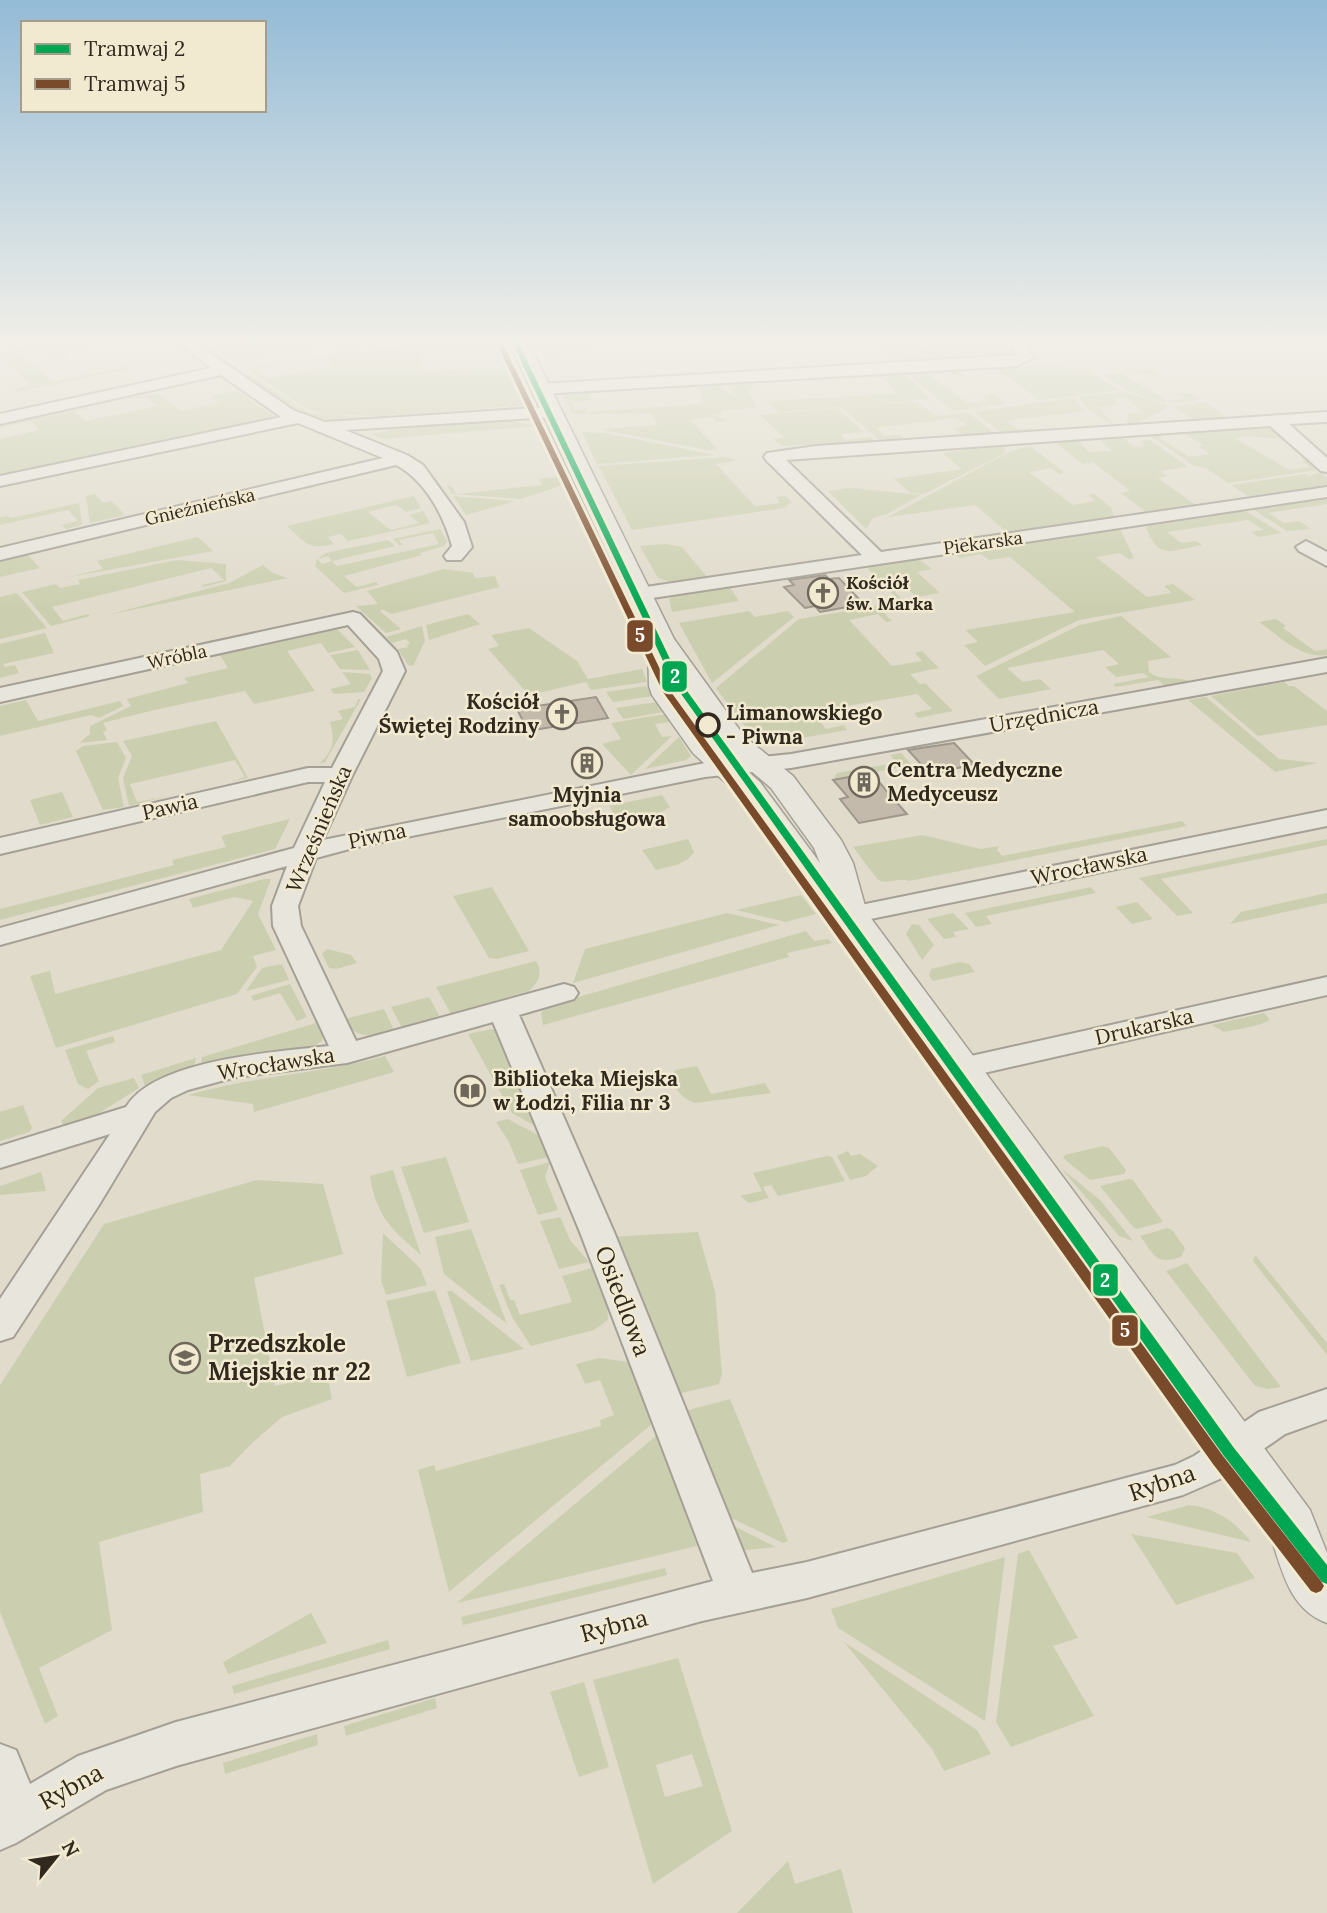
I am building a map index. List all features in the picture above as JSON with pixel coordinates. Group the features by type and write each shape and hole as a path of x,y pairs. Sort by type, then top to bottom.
{"street":[{"path":"0,481 235,431"},
{"path":"331,431 401,460 421,472 455,522 462,547 454,556"},
{"path":"560,431 661,640 734,742 782,782 830,847 836,858 844,897 851,915"},
{"path":"877,559 773,457 775,455 1124,431"},
{"path":"1287,431 1327,467"},
{"name":"Gnieźnieńska","path":"0,554 401,460"},
{"name":"Piekarska","path":"639,594 1327,492"},
{"path":"1307,547 1327,560"},
{"name":"Wróbla","path":"0,695 353,618"},
{"name":"Wrześnieńska","path":"347,1053 287,926 285,906 340,775 394,671 389,657 353,618"},
{"path":"661,640 663,686 666,695 703,747 749,788 819,884 851,915 1235,1447 1310,1537 1310,1577 1327,1601"},
{"name":"Urzędnicza","path":"761,764 1327,665"},
{"name":"Piwna","path":"0,937 354,840 726,767 761,764"},
{"name":"Pawia","path":"0,846 298,778 323,774 340,775"},
{"name":"Wrocławska","path":"851,915 1327,818"},
{"name":"Drukarska","path":"962,1068 1327,986"},
{"name":"Wrocławska","path":"0,1157 138,1114 143,1105 177,1083 236,1067 347,1053 564,993"},
{"name":"Osiedlowa","path":"503,1011 597,1232 725,1554 738,1594"},
{"path":"0,1327 79,1209 138,1114"},
{"name":"Rybna","path":"10,1821 102,1769 176,1744 427,1675 738,1594 807,1580 1183,1479 1208,1467 1283,1417 1327,1404"},
{"path":"0,1766 10,1821"}],"green space":[{"path":"34,431 207,431 0,475 0,439"},
{"path":"386,431 474,431 384,439 370,434"},
{"path":"610,431 701,431 718,450"},
{"path":"778,431 863,431 841,434 845,440 871,437 874,441 782,446 773,439 784,437"},
{"path":"869,431 880,431 885,436 900,435 905,439 880,441"},
{"path":"958,431 993,432 963,435"},
{"path":"1276,431 1283,438 1235,438 1289,470 1310,467 1302,461 1307,460 1318,470 1228,483 1207,469 1193,465 1149,435 1161,435 1163,437 1159,438 1189,457 1210,454 1199,447 1203,445 1183,433"},
{"path":"582,432 605,433 715,455 597,464"},
{"path":"1123,437 1134,447 1145,446 1141,441 1150,440 1188,467 1160,471 1167,476 1158,478 1197,506 1146,512 1121,493 1130,491 1093,462 1083,464 1053,441 1076,439 1089,452 1111,451 1099,438"},
{"path":"1004,445 1005,453 924,494 910,493 894,479 962,469 943,453"},
{"path":"1030,446 1065,473 1059,474 1051,468 1029,472 1073,505 1095,501 1089,495 1094,494 1111,507 1114,517 1008,533 975,505 888,517 1011,451"},
{"path":"725,457 737,460 716,464 755,506 780,503 776,497 785,496 792,502 784,508 632,530 599,466"},
{"path":"1321,472 1327,478 1327,487 1251,498 1231,485 1305,474 1309,476"},
{"path":"559,477 563,485 520,499 452,494 447,486 451,486 457,494 542,485 539,479"},
{"path":"851,488 921,495 887,514 873,518 866,529 828,491"},
{"path":"95,494 103,503 112,501 125,515 90,523 86,496"},
{"path":"414,496 421,508 406,512 396,505 368,512 391,530 419,523 409,515 423,511 430,523 348,541 341,534 328,537 334,544 318,546 308,544 287,526"},
{"path":"453,496 515,501 466,515"},
{"path":"1327,496 1327,504 1269,513 1284,523 1299,521 1311,529 1287,531 1252,509"},
{"path":"79,503 82,525 66,529 62,525 78,521 68,510 0,525 0,517 11,518"},
{"path":"1242,509 1281,533 1258,537 1251,532 1264,530 1248,520 1167,532 1181,543 1196,541 1202,545 1168,551 1157,546 1146,528 1151,523"},
{"path":"1115,527 1120,529 1134,558 1129,559 1120,553 1096,557 1147,597 1172,593 1164,586 1173,584 1195,600 1079,620 985,666 964,645 978,642 965,630 1075,612 1010,557 989,560 981,554 960,558 956,554"},
{"path":"440,529 447,541 444,546 420,553 422,555 344,576 357,587 377,582 378,585 344,593 315,566 317,559 322,564 332,561 337,566 439,544 433,533 399,540 403,545 393,539"},
{"path":"198,537 213,551 64,578 103,569 97,561"},
{"path":"388,540 395,546 332,561 328,556 317,559 326,553"},
{"path":"666,544 682,547 707,577 671,582 658,578 640,546"},
{"path":"27,554 40,568 0,577 0,561"},
{"path":"916,557 932,569 917,572 940,593 916,597 899,579 884,581 902,599 898,599 868,569 872,564"},
{"path":"177,560 226,564 226,581 204,587 202,585 224,580 211,568 52,607 63,621 88,614 90,616 51,626 22,592 56,584 60,588 80,584 78,580"},
{"path":"263,565 273,573 288,578 107,615 229,583"},
{"path":"444,569 473,573 475,578 495,576 499,587 391,614 382,609 380,611 401,629 386,633 356,606 378,604 367,591"},
{"path":"730,587 739,601 672,612 669,599 673,596"},
{"path":"17,593 47,628 0,639 0,597"},
{"path":"877,606 892,621 886,622 878,614 849,620 892,666 922,661 915,653 922,651 939,668 910,674 920,684 925,683 953,711 918,718 914,713 932,709 917,694 812,712 826,729 844,725 847,730 768,744 746,727 716,688 799,619"},
{"path":"749,611 755,617 788,611 794,617 712,683 679,623"},
{"path":"468,614 480,624 429,640 426,625"},
{"path":"1121,616 1171,657 1148,661 1149,672 1159,677 1182,679 1192,683 1167,688 1158,680 1116,687 1113,684 1149,677 1143,673 1116,677 1105,667 1119,664 1103,650 1007,668 1023,682 1040,679 1051,689 999,699 976,676 1080,625"},
{"path":"1276,619 1286,626 1283,628 1315,651 1327,649 1327,655 1308,654 1299,650 1259,622"},
{"path":"422,626 425,641 413,666 408,665 398,649 408,647 410,643 406,639 392,643 386,637"},
{"path":"529,628 577,661 588,679 642,669 647,682 591,690 586,682 529,695 488,649 499,646 491,635"},
{"path":"337,629 355,647 328,653 321,643 287,651 315,691 254,704 245,691 173,706 103,723 107,730 103,732 107,740 79,743 90,734 90,726 131,706 127,699 188,683 184,678 228,668 220,655"},
{"path":"45,633 54,653 3,664 5,667 15,665 19,673 0,678 0,644"},
{"path":"358,650 370,670 340,669 330,655"},
{"path":"342,672 370,674 372,678 364,692 334,694 330,689 351,684"},
{"path":"1284,682 1294,686 1327,711 1327,725 1258,736 1211,696"},
{"path":"646,686 653,696 613,702 606,692"},
{"path":"1206,697 1279,759 1317,763 1275,772 1188,700"},
{"path":"358,699 361,699 325,762 319,764 332,745 330,722 343,719 338,711 355,707"},
{"path":"26,700 38,721 120,701 123,706 99,718 91,715 0,736 0,706"},
{"path":"657,702 664,712 623,719 616,708"},
{"path":"665,714 670,722 655,724 662,737 672,736 631,775 602,744 621,739 611,723"},
{"path":"216,721 248,778 230,782 245,777 235,760 130,784 137,802 165,797 129,806 123,778 132,756 123,741"},
{"path":"679,737 691,756 686,760 645,769"},
{"path":"117,742 126,758 118,778 124,807 103,810 76,751 83,746"},
{"path":"901,753 912,765 833,780 837,773 895,763 891,755"},
{"path":"62,792 73,817 40,825 30,800"},
{"path":"662,795 670,807 648,820 621,826 609,806"},
{"path":"290,819 275,849 0,920 0,909 174,865 172,860 226,847 221,836"},
{"path":"1182,821 1187,826 909,881 878,880 853,847 922,835 981,849 999,846 997,850 1002,856"},
{"path":"688,839 694,852 687,860 656,870 642,850"},
{"path":"1327,839 1327,845 1161,879 1193,913 1177,916 1139,878"},
{"path":"271,879 258,914 276,950 253,956 257,967 237,994 56,1048 30,976 50,971 55,994 221,950 253,901 234,897 193,908 189,899"},
{"path":"492,887 529,951 497,959 489,958 453,896"},
{"path":"1091,887 1096,893 986,916 992,924 976,927 965,913"},
{"path":"1327,893 1327,903 1230,924 1241,912"},
{"path":"801,895 816,914 786,922 736,910"},
{"path":"1137,902 1153,919 1132,924 1116,907"},
{"path":"727,913 779,925 573,983 585,949"},
{"path":"953,913 969,929 953,932 956,937 944,939 927,919"},
{"path":"912,924 919,925 934,945 922,960 906,934"},
{"path":"806,931 814,941 828,939 832,943 787,953 789,957 543,1025 541,1014 544,1007"},
{"path":"327,949 351,955 357,963 336,969 329,968 322,954"},
{"path":"536,961 539,977 529,991 451,1014 436,987"},
{"path":"960,962 969,964 975,972 933,981 929,976 931,969"},
{"path":"282,964 289,980 246,991 262,968"},
{"path":"290,984 307,1017 297,1021 280,993 254,1001 251,996"},
{"path":"429,997 440,1017 402,1028 391,1007"},
{"path":"384,1009 394,1030 372,1035 360,1034 349,1026 345,1019"},
{"path":"1264,1013 1270,1020 1247,1028 1224,1032 1212,1025"},
{"path":"316,1023 323,1035 322,1041 314,1046 200,1069 202,1057"},
{"path":"492,1029 500,1032 546,1132 512,1113 468,1034"},
{"path":"113,1036 115,1042 86,1051 99,1081 88,1089 78,1084 65,1050"},
{"path":"385,1056 394,1072 254,1112 253,1104 188,1095 237,1083"},
{"path":"196,1058 193,1070 145,1086 141,1075"},
{"path":"697,1066 711,1094 765,1083 771,1093 695,1103 678,1091 674,1076 675,1070"},
{"path":"134,1078 139,1088 96,1115 64,1127 61,1121 98,1088"},
{"path":"23,1105 32,1128 29,1132 0,1141 0,1112"},
{"path":"508,1119 540,1136 549,1157 518,1164 509,1142 496,1122"},
{"path":"1103,1146 1109,1148 1126,1170 1124,1174 1090,1180 1063,1158 1065,1155"},
{"path":"848,1151 851,1156 860,1154 878,1166 866,1176 850,1180 837,1156"},
{"path":"446,1157 469,1222 424,1233 401,1167"},
{"path":"832,1157 845,1181 778,1196 771,1185 763,1187 769,1198 749,1203 740,1196 762,1191 753,1173"},
{"path":"550,1162 545,1177 558,1210 538,1215 520,1170"},
{"path":"1061,1168 1101,1201 1133,1241 1119,1236"},
{"path":"393,1170 421,1255 394,1230 376,1202 370,1176"},
{"path":"41,1172 46,1191 0,1195 0,1186"},
{"name":"Przedszkole Miejskie nr 22","path":"257,1180 323,1184 343,1254 254,1278 275,1386 327,1374 332,1399 282,1417 230,1466 200,1474 203,1512 99,1542 112,1630 39,1668 58,1716 45,1724 0,1612 0,1385 104,1224"},
{"path":"1133,1180 1163,1222 1137,1229 1133,1227 1100,1186"},
{"path":"560,1217 570,1240 589,1262 559,1269 540,1221"},
{"path":"1167,1228 1172,1230 1185,1248 1181,1257 1166,1260 1156,1257 1140,1236"},
{"path":"471,1229 507,1324 444,1274 435,1237"},
{"path":"698,1232 715,1291 722,1374 719,1384 678,1394 608,1237"},
{"path":"383,1233 420,1268 427,1285 386,1295 381,1280"},
{"path":"1255,1255 1327,1343 1327,1355 1253,1261"},
{"path":"1187,1263 1281,1387 1268,1389 1255,1386 1166,1271"},
{"path":"592,1268 607,1305 608,1320 594,1330 531,1346 512,1317 499,1285 504,1284 520,1315 572,1302 562,1276"},
{"path":"435,1290 461,1363 407,1377 386,1301"},
{"path":"447,1291 452,1291 524,1349 471,1361"},
{"path":"599,1358 629,1362 652,1424 449,1592 418,1470 434,1465 436,1471 601,1426 600,1420 614,1415 600,1380 585,1384 576,1364"},
{"path":"730,1399 788,1541 783,1543 719,1512 683,1417 688,1410"},
{"path":"657,1435 697,1546 457,1603"},
{"path":"1189,1505 1224,1517 1251,1542 1147,1517"},
{"path":"722,1520 776,1547 736,1551"},
{"path":"1131,1534 1237,1553 1255,1578 1176,1605"},
{"path":"1029,1550 1078,1638 1053,1646 1094,1716 1011,1747 996,1722 1018,1554"},
{"path":"1005,1557 985,1721 838,1628 831,1609"},
{"path":"665,1568 667,1575 463,1625 461,1617"},
{"path":"311,1613 327,1643 228,1674 223,1662"},
{"path":"388,1640 390,1649 234,1694 232,1686"},
{"path":"844,1642 977,1730 991,1754 944,1771 932,1749"},
{"path":"678,1658 732,1831 653,1884 593,1680","holes":["692,1754 703,1786 665,1797 656,1765"]},
{"path":"584,1682 609,1767 579,1777 550,1692"},
{"path":"435,1698 437,1708 346,1736 344,1726"},
{"path":"317,1734 318,1745 225,1774 223,1763"},
{"path":"788,1861 795,1884 841,1869 853,1913 737,1913"}],"building":[{"name":"Kościół św. Marka","path":"825,575 829,579 839,578 859,599 853,600 858,605 820,612 815,606 805,608 784,587 794,585 789,580"},
{"name":"Kościół Świętej Rodziny","path":"596,697 608,718 528,731 517,709"},
{"path":"954,743 974,764 931,775 908,750"},
{"path":"871,773 907,814 859,823 840,799 848,797 833,780"}],"tram line":[{"name":"5","path":"542,431 667,692 1218,1460 1316,1586"},
{"name":"2","path":"558,431 678,684 1229,1452 1327,1577"}],"place":[{"name":"Kościół św. Marka","path":"823,593"},
{"name":"Kościół Świętej Rodziny","path":"562,714"},
{"name":"Limanowskiego - Piwna","path":"708,725"},
{"name":"Myjnia samoobsługowa","path":"587,763"},
{"name":"Centra Medyczne Medyceusz","path":"864,782"},
{"name":"Biblioteka Miejska w Łodzi, Filia nr 3","path":"470,1091"},
{"name":"Przedszkole Miejskie nr 22","path":"185,1358"}]}
